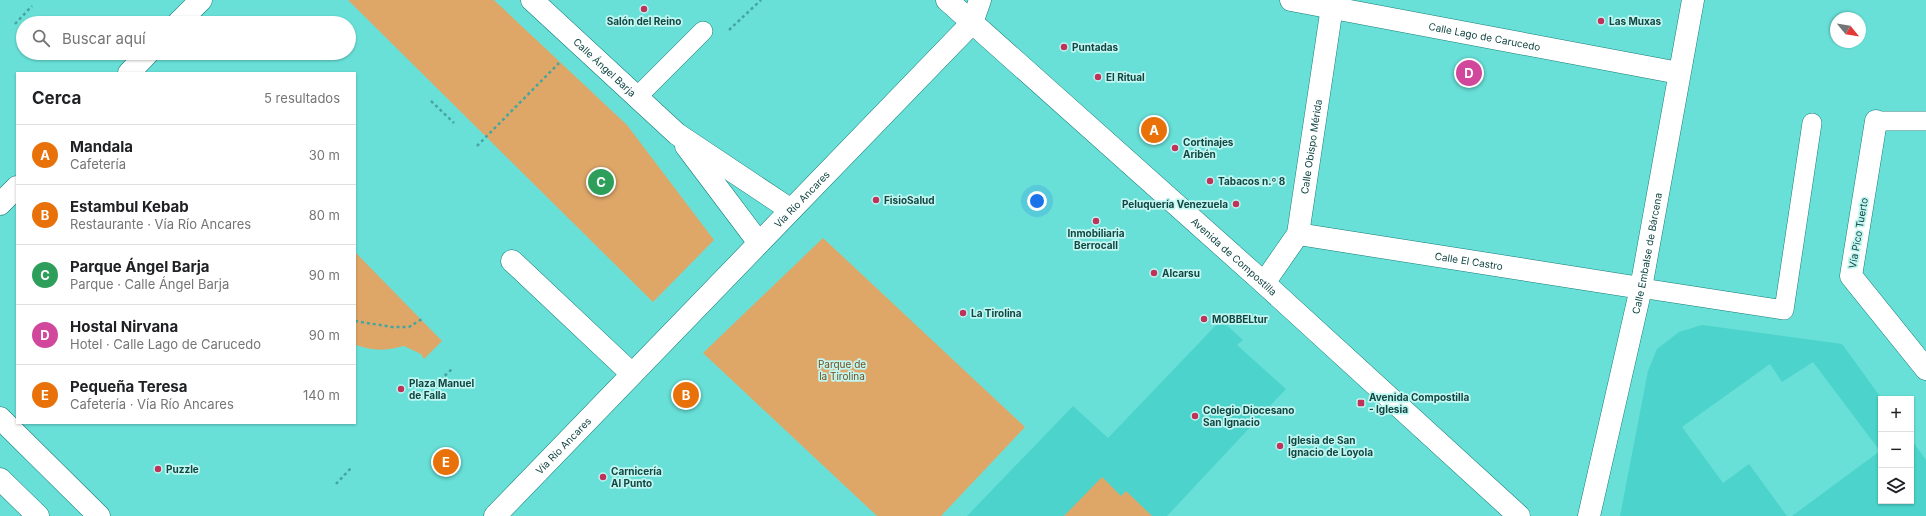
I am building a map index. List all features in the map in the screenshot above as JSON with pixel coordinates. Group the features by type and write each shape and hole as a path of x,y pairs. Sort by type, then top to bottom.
{"street":[{"path":"185,16 201,0"},
{"name":"Calle Ángel Barja","path":"532,0 677,134 791,210"},
{"name":"Avenida de Compostilla","path":"947,0 1264,283 1519,516"},
{"path":"972,23 980,0"},
{"name":"Calle Lago de Carucedo","path":"1291,0 1332,4 1680,74"},
{"name":"Calle Embalse de Bárcena","path":"1586,512 1641,288 1693,0"},
{"name":"Calle Obispo Mérida","path":"1264,283 1298,234 1332,4"},
{"name":"Vía Río Ancares","path":"495,516 972,23"},
{"path":"130,72 141,60"},
{"name":"Vía Pico Tuerto","path":"1876,121 1851,276 1926,369"},
{"name":"Calle Ángel Barja","path":"677,134 759,243"},
{"path":"0,204 16,188"},
{"name":"Calle El Castro","path":"1298,234 1641,288"},
{"path":"512,261 632,374"},
{"path":"0,418 99,516"},
{"path":"0,479 38,516"}],"lane":[{"path":"637,97 703,31"},
{"name":"Vía Pico Tuerto","path":"1876,121 1926,121"},
{"path":"1641,288 1784,310 1812,124"}],"path":[{"path":"726,33 761,0"},
{"path":"23,16 32,6"},
{"path":"477,146 578,43"},
{"path":"431,101 454,124"},
{"path":"356,321 392,327 409,327 422,320"},
{"path":"436,384 453,368"},
{"path":"336,484 352,468"}],"shaded area":[{"name":"Colegio Diocesano San Ignacio","path":"1221,320 1243,340 1237,345 1286,389 1167,516 967,516 1073,406 1108,438"},
{"path":"1702,325 1842,344 1880,396 1878,396 1878,448 1813,362 1782,382 1770,364 1682,427 1723,483 1749,464 1787,516 1620,516 1648,371 1657,349 1679,332"},
{"path":"1914,443 1926,460 1926,516 1792,516 1878,452 1878,504 1914,504"}],"green space":[{"path":"348,0 494,0 627,125 714,240 653,302"},
{"name":"Parque de la Tirolina","path":"823,238 1025,427 941,516 877,516 703,353"},
{"path":"356,253 442,341 424,359 421,354 404,346 380,350 356,345"},
{"path":"1102,477 1121,496 1126,491 1152,516 1064,516"}],"place":[{"name":"Salón del Reino","path":"644,9"},
{"name":"Las Muxas","path":"1601,21"},
{"name":"Puntadas","path":"1064,47"},
{"name":"Hostal Nirvana","path":"1469,73"},
{"name":"El Ritual","path":"1098,77"},
{"name":"Mandala","path":"1154,130"},
{"name":"Cortinajes Aribén","path":"1175,148"},
{"name":"Tabacos n.º 8","path":"1210,181"},
{"name":"Parque Ángel Barja","path":"601,182"},
{"name":"FisioSalud","path":"876,200"},
{"name":"Peluquería Venezuela","path":"1236,204"},
{"name":"Inmobiliaria Berrocall","path":"1096,221"},
{"name":"Alcarsu","path":"1154,273"},
{"name":"La Tirolina","path":"963,313"},
{"name":"MOBBELtur","path":"1204,319"},
{"name":"Plaza Manuel de Falla","path":"401,389"},
{"name":"Estambul Kebab","path":"686,395"},
{"name":"Avenida Compostilla - Iglesia","path":"1361,403"},
{"name":"Colegio Diocesano San Ignacio","path":"1195,416"},
{"name":"Iglesia de San Ignacio de Loyola","path":"1280,446"},
{"name":"Pequeña Teresa","path":"446,462"},
{"name":"Puzzle","path":"158,469"},
{"name":"Carnicería Al Punto","path":"603,477"}]}
